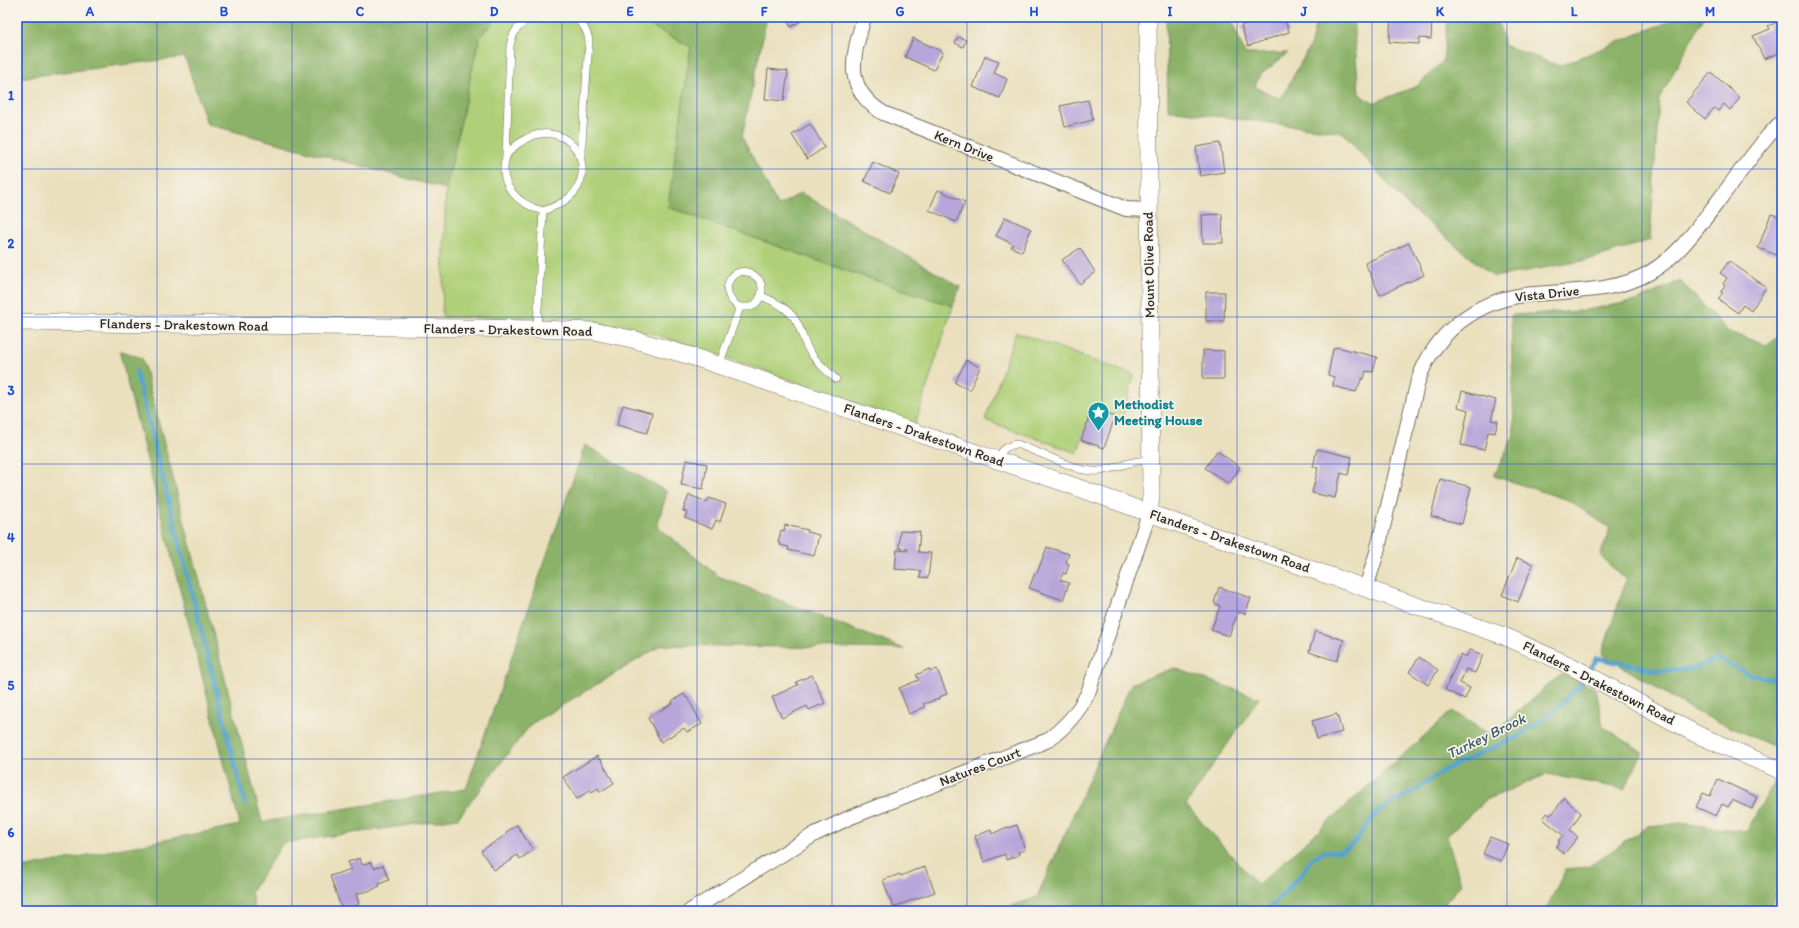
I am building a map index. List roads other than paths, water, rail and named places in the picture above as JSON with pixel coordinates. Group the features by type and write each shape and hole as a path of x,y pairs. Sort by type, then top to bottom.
{"street":[{"name":"Kern Drive","path":"864,17 854,54 854,73 859,91 873,107 883,114 1126,209 1148,210"},
{"name":"Mount Olive Road","path":"1148,17 1148,210 1151,461 1151,496 1149,514"},
{"name":"Vista Drive","path":"1366,588 1377,552 1418,381 1428,356 1444,335 1465,318 1492,303 1524,295 1618,286 1635,280 1660,266 1685,244 1764,141 1782,121"},
{"name":"Flanders - Drakestown Road","path":"17,322 538,329 593,331 632,339 719,365 1504,636 1571,666 1696,734 1782,771"},
{"name":"Natures Court","path":"690,911 815,834 851,817 1046,741 1065,727 1080,709 1088,693 1149,514"}],"lane":[{"path":"540,17 527,20 520,24 512,37 510,46 506,177 508,187 514,195 532,208 542,211 567,200 575,193 580,182 582,170 581,157 590,41 583,24 579,20 570,17"},
{"path":"506,157 512,148 522,141 536,134 547,133 557,135 567,140 581,157"},
{"path":"538,329 542,211"},
{"path":"744,271 754,275 761,285 761,296 751,307 740,308 732,302 727,291 729,280 734,274 744,271"},
{"path":"761,296 780,304 791,313 796,319 806,345 812,355 836,379"},
{"path":"719,365 740,308"},
{"path":"997,460 1001,452 1007,446 1017,444 1080,469 1089,471 1099,471 1142,460 1151,461"}],"waterway":[{"path":"136,372 245,804"},
{"name":"Turkey Brook","path":"1265,911 1275,903 1304,871 1310,860 1323,852 1340,851 1349,847 1357,840 1362,831 1377,813 1391,803 1416,790 1446,769 1519,736 1551,714 1581,684 1597,658 1660,671 1692,669 1718,659 1750,675 1782,680"}],"place":[{"name":"Methodist Meeting House","path":"1098,432"}]}
